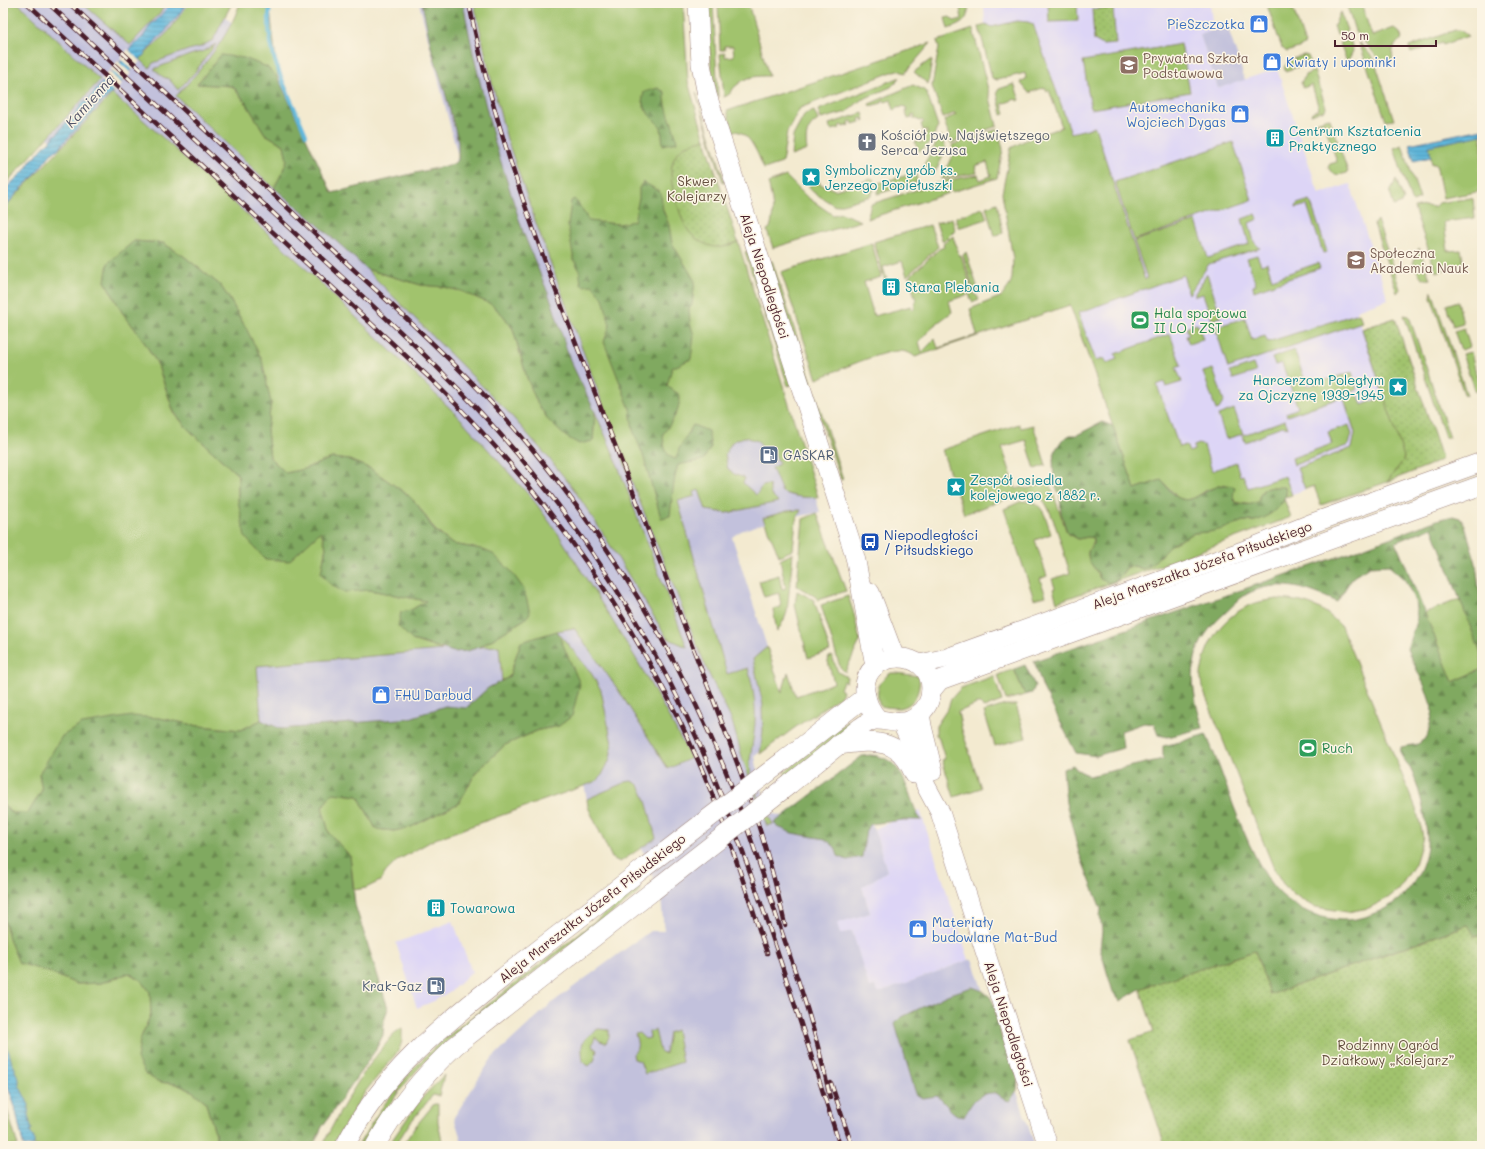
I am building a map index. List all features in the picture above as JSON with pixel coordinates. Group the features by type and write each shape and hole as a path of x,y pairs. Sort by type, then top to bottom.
{"street":[{"name":"Aleja Niepodległości","path":"698,3 701,64 708,102 852,546 895,658"},
{"name":"Aleja Marszałka Józefa Piłsudskiego","path":"920,664 947,658 1482,462"},
{"name":"Aleja Marszałka Józefa Piłsudskiego","path":"931,691 940,680 1482,485"},
{"name":"Aleja Niepodległości","path":"852,546 875,666"},
{"path":"895,658 911,660 920,664 928,674 931,683 930,700 926,708 912,720 894,723 879,720 873,714 866,696 865,685 868,676 875,666 884,661 895,658"},
{"name":"Aleja Marszałka Józefa Piłsudskiego","path":"345,1146 356,1124 378,1094 404,1062 422,1044 462,1010 866,696"},
{"name":"Aleja Niepodległości","path":"920,714 933,771 940,812 1048,1146"},
{"name":"Aleja Marszałka Józefa Piłsudskiego","path":"376,1146 396,1114 428,1073 455,1046 861,727 873,720 879,720"},
{"name":"Aleja Niepodległości","path":"901,722 912,745 926,786 940,812"},
{"path":"838,745 872,742 881,743 894,748 906,758 914,774 926,786"}],"shaded area":[{"path":"3,3 209,3 246,35 328,204 432,197 458,157 419,3 474,3 487,66 520,177 590,363 789,413 820,512 758,525 741,531 732,537 793,729 772,741 755,755 758,777 770,813 782,816 841,773 874,829 887,871 862,887 870,913 837,923 840,934 852,931 869,987 876,986 878,992 882,992 972,959 1035,1146 463,1146 454,1117 492,1058 553,1002 650,931 664,931 661,898 645,854 640,848 612,858 588,807 571,706 531,634 116,197 3,98"},
{"path":"984,3 1210,3 1212,22 1209,32 1200,35 1218,88 1277,69 1319,194 1350,184 1388,299 1356,310 1403,454 1152,545 1135,489 1070,305 1145,280 1095,127 1071,133 1033,24 1017,21 992,27 985,25"},
{"path":"1227,25 1245,80 1218,88 1200,35"},
{"name":"FHU Darbud","path":"499,646 504,710 281,729 261,720 257,666 391,653"},
{"path":"920,810 969,960 882,992 877,992 869,988 852,931 840,934 836,923 870,913 862,887 887,871 874,829"},
{"path":"453,921 472,972 452,990 434,1001 417,1008 396,943"}],"green space":[{"path":"3,3 18,3 100,80 3,187"},
{"path":"82,3 167,3 159,14 130,45"},
{"path":"189,3 232,3 213,40 200,47 153,63 149,68 140,59 169,31"},
{"path":"240,3 270,3 278,78 267,67 221,55 197,84 232,86 246,103 265,134 284,145 287,160 274,188 176,96 222,41"},
{"path":"422,3 463,3 473,53 494,140 523,232 552,303 570,360 595,412 593,441 579,444 565,436 549,421 537,403 527,378 513,329 503,315 491,304 461,291 443,287 421,285 366,269 306,214 274,188 287,160 284,145 265,134 246,103 233,86 197,84 221,55 244,58 267,67 278,78 332,193 453,164 458,160 458,141 432,51"},
{"path":"474,3 683,3 688,82 705,139 721,247 738,242 818,497 800,497 782,492 772,468 779,464 771,446 763,449 758,441 744,437 732,442 725,454 728,470 745,478 743,483 756,495 762,487 769,485 771,495 778,502 727,513 706,510 699,490 694,492 695,496 678,501 727,674 748,668 755,708 755,725 750,769 757,794 773,824 767,826 743,760 732,721 708,672 624,462 537,226 507,139 492,83"},
{"path":"708,3 713,3 718,97 715,91 711,67"},
{"path":"718,3 748,3 769,76 756,76 748,78 741,82 724,97 720,54 725,53 725,57 734,56 733,46 724,46 725,50 720,50"},
{"path":"966,3 969,3 969,5 966,19 961,24 948,29 945,18 950,17 954,21 962,19 960,8"},
{"path":"1048,3 1077,3 1078,21 1049,22"},
{"path":"1269,3 1291,3 1305,44 1287,52 1282,48 1268,8"},
{"path":"1346,3 1361,3 1372,36 1394,28 1400,33 1402,39 1394,47 1393,59 1382,63 1355,31"},
{"path":"1113,8 1116,44 1103,45 1094,40 1092,9"},
{"path":"1340,12 1347,30 1345,33 1337,35 1334,26"},
{"path":"1017,21 1033,24 1071,133 1095,127 1145,280 1147,278 1134,241 1196,221 1208,258 1249,244 1242,219 1256,214 1258,219 1249,223 1254,242 1260,248 1209,264 1189,294 1183,275 1078,313 1096,361 1104,358 1107,363 1117,359 1115,354 1170,334 1181,365 1176,367 1182,382 1166,387 1164,382 1157,385 1179,447 1186,445 1189,452 1194,450 1194,446 1199,444 1204,446 1212,471 1236,462 1240,476 1243,475 1248,488 1285,476 1292,495 1285,497 1285,488 1273,487 1264,489 1259,497 1259,501 1252,505 1235,502 1225,484 1207,490 1196,497 1186,500 1178,498 1161,480 1135,489 1070,305 915,357 909,353 901,351 883,354 817,379 781,272 872,243 881,277 864,282 874,316 911,306 912,310 914,309 916,300 909,277 939,249 944,247 943,244 953,236 959,256 961,255 973,293 979,299 972,302 969,294 949,301 952,312 932,327 919,342 922,352 935,339 938,348 977,335 970,309 1002,296 1010,285 1013,259 1002,193 1011,148 1026,140 1062,127 1049,90 1047,91 1045,87 1029,93 1020,82 1026,79 1025,73 997,80 992,78 979,27 986,25 992,27"},
{"path":"973,29 997,126 951,143 944,120 956,115 955,113 943,118 932,86 939,47 937,41"},
{"path":"1455,30 1460,30 1468,36 1443,45 1442,43 1411,53 1409,47"},
{"path":"1348,40 1351,42 1353,51 1347,62 1340,43"},
{"path":"1359,42 1374,59 1394,120 1386,121"},
{"path":"931,43 905,73 897,70 800,108 787,132 782,163 764,169 749,139 739,132 733,131 727,111"},
{"path":"216,44 195,72 178,90 169,79 163,77 154,69 204,51"},
{"path":"1181,44 1190,92 1091,109 1083,61"},
{"path":"1304,55 1308,56 1311,63 1285,71 1284,67 1290,60"},
{"path":"930,60 932,61 928,84 914,72"},
{"path":"1314,71 1326,107 1324,110 1311,115 1312,112 1319,109 1312,85 1303,88 1301,83 1305,75"},
{"path":"900,78 891,87 861,100 847,112 821,119 818,110"},
{"path":"1014,84 1020,100 1017,101 1016,99 1002,104 1005,114 1002,115 997,92 999,89"},
{"path":"913,85 926,91 938,127 928,145 922,150 918,151 915,142 918,141 921,143 923,141 920,139 923,133 927,133 927,130 923,130 921,124 924,122 922,120 920,121 914,118 915,115 912,114 912,118 908,119 905,110 907,110 904,106 894,110 891,100 885,102 884,100 882,103 870,106 869,104"},
{"path":"658,88 665,92 666,105 677,142 663,145 661,127 649,115 642,102 644,92"},
{"path":"696,92 725,182 723,183"},
{"path":"112,94 140,117 298,261 460,418 535,502 559,535 635,657 691,758 668,769 619,691 574,628 557,631 590,671 601,690 612,744 610,759 602,775 595,782 435,839 398,860 386,872 380,881 366,888 354,890 350,856 329,833 322,807 332,793 358,796 376,829 394,831 411,827 459,803 476,772 505,745 539,730 559,726 521,642 509,677 502,681 499,646 480,647 525,619 481,549 452,544 435,530 417,504 408,495 371,469 349,460 332,458 304,469 286,473 270,458 267,430 271,403 247,330 229,298 220,285 185,257 163,243 134,241 105,281 122,312 141,337 157,363 174,413 187,428 238,475 238,500 312,539 321,531 326,547 323,562 363,590 370,590 426,601 411,610 401,612 412,640 442,650 257,666 261,720 241,730 199,726 159,718 39,774 42,790 28,814 12,813 3,805 3,209"},
{"path":"814,111 818,120 811,126 807,133 807,150 791,156 793,136 805,114"},
{"path":"863,113 865,120 863,121 862,118 859,119 860,122 853,124 852,121 849,122 850,125 843,127 842,125 839,126 840,128 830,129 829,124"},
{"path":"1327,118 1330,119 1348,172 1339,175 1334,174 1328,167 1330,164 1337,162 1324,122 1314,123"},
{"path":"998,129 1003,149 997,178 952,192 942,183 943,181 978,175 980,180 991,176 987,162 975,166 977,173 941,179 954,152 952,145"},
{"path":"941,135 946,150 933,176 923,166"},
{"path":"1482,135 1482,191 1443,198 1436,164 1432,164 1429,146"},
{"name":"Skwer Kolejarzy","path":"705,139 738,242 723,247 712,246 701,242 691,234 682,220 671,180 672,164 680,150 693,142"},
{"path":"1233,142 1252,200 1134,240 1115,182"},
{"path":"1402,145 1420,199 1413,202 1411,200 1394,148"},
{"path":"815,170 820,184 835,190 871,179 873,179 876,185 871,196 835,206 813,192 808,187 815,182 811,171"},
{"path":"916,173 917,182 877,194 879,186 878,183"},
{"path":"786,176 807,197 833,215 841,213 861,221 773,248 767,230 770,228 772,222 773,211 768,183"},
{"path":"1396,179 1404,201 1394,206 1390,193"},
{"path":"643,182 659,191 663,210 669,225 672,243 695,281 692,305 689,309 690,322 694,336 691,359 672,368 667,386 680,395 680,401 675,416 663,434 665,450 669,456 676,459 679,449 693,425 708,431 711,447 703,460 678,465 670,516 661,518 643,455 633,430 630,409 604,342 610,325 603,298 592,285 583,286 581,283 579,269 574,261 568,226 571,201 574,199 589,221 619,224 634,221 639,198 639,188"},
{"path":"938,183 949,193 867,219 871,204"},
{"path":"1471,198 1473,199 1475,218 1444,222 1448,251 1461,250 1464,264 1436,272 1414,208 1424,206 1434,207 1438,203"},
{"path":"1310,200 1327,252 1323,253 1307,205 1296,208 1297,204"},
{"path":"997,203 1003,233 994,236 986,207"},
{"path":"983,208 987,219 958,227 956,217"},
{"path":"952,218 955,230 943,242 936,223"},
{"path":"1377,220 1400,289 1397,293 1374,224"},
{"path":"930,225 938,247 907,276 902,261 883,267 888,284 886,284 874,242"},
{"path":"134,241 163,243 185,257 220,285 229,298 262,360 271,403 267,430 270,458 286,473 304,469 332,458 349,460 371,469 408,495 417,504 434,530 452,544 481,549 493,554 510,570 524,589 530,613 525,619 480,647 467,651 454,652 412,640 398,626 401,612 411,610 426,601 370,590 343,592 330,584 321,573 326,547 321,531 289,561 265,559 245,537 238,500 238,475 187,428 174,412 157,363 141,337 122,312 105,281 108,263"},
{"path":"1419,248 1430,279 1421,277 1413,263"},
{"path":"748,251 792,384 788,386 745,252"},
{"path":"966,252 979,292 977,293 976,291 974,292 963,255"},
{"path":"1257,255 1261,265 1267,263 1272,279 1318,263 1320,268 1254,291 1253,286 1256,285 1247,258"},
{"path":"772,261 812,383 808,383 769,262"},
{"path":"366,269 421,285 443,287 461,291 491,304 503,315 513,329 527,378 593,441 595,412 613,453 687,647 667,638 602,532 573,488 547,456 508,412"},
{"path":"1207,274 1221,317 1212,320 1203,294 1195,296 1195,293"},
{"path":"1432,291 1467,395 1464,394 1431,297"},
{"path":"1458,301 1463,323 1453,326 1446,305"},
{"path":"1359,313 1362,322 1228,368 1215,327 1245,318 1252,340 1265,336 1268,342"},
{"path":"1404,315 1409,316 1450,438 1445,437"},
{"path":"1395,318 1400,384 1417,384 1403,461 1387,482 1321,505 1314,486 1305,489 1297,468 1352,448 1355,433 1344,399 1358,394 1362,405 1384,397 1362,329"},
{"path":"1395,318 1442,458 1435,463 1387,482 1403,461 1404,457 1362,329"},
{"path":"1196,324 1198,325 1203,339 1189,344 1186,336 1189,335 1186,328"},
{"path":"1464,328 1470,347 1461,350 1454,331"},
{"path":"1294,350 1307,386 1352,372 1357,390 1339,396 1339,398 1287,416 1286,413 1298,408 1282,363 1275,365 1272,358"},
{"path":"1471,352 1480,390 1475,392 1462,354"},
{"path":"1253,364 1256,372 1233,379 1230,372"},
{"path":"1213,369 1224,401 1219,409 1216,410 1203,372"},
{"path":"814,390 843,479 841,480 811,391"},
{"path":"1234,409 1243,434 1226,439 1218,415"},
{"path":"1285,420 1288,428 1282,426 1245,442 1243,435"},
{"path":"1102,422 1113,426 1135,489 1161,480 1174,495 1185,500 1192,499 1212,488 1227,485 1235,487 1233,496 1235,502 1241,504 1253,504 1259,501 1259,497 1264,489 1285,487 1286,494 1283,502 1273,512 1264,518 1255,521 1243,521 1223,529 1209,532 1194,533 1172,544 1149,567 1143,569 1134,566 1127,567 1117,580 1109,583 1100,579 1098,573 1089,561 1088,552 1093,544 1093,538 1088,537 1078,539 1067,532 1061,513 1060,495 1054,485 1053,459 1056,449 1062,440 1070,435 1077,435"},
{"path":"1019,424 1021,428 1033,425 1046,465 1035,469 1026,440 1002,447 1016,489 1024,487 1026,489 1049,481 1067,533 1078,539 1088,537 1093,538 1088,556 1100,579 1122,574 1127,567 1134,566 1143,569 1172,544 1194,533 1209,532 1243,521 1255,521 1283,502 1284,499 1291,517 1057,602 1052,579 1070,573 1055,524 1043,500 1035,495 1024,495 1007,499 964,514 942,450"},
{"path":"1349,425 1352,434 1349,445 1294,465 1292,458 1332,444 1328,432"},
{"path":"1022,501 1035,504 1039,507 1045,516 1051,534 1035,540 1047,576 1040,579 1046,596 1034,599 1004,509"},
{"path":"801,510 796,520 793,550 779,556 763,518 787,511"},
{"path":"817,513 846,591 818,600 816,597 797,586 803,519"},
{"path":"1453,516 1460,518 1465,526 1476,563 1482,616 1482,657 1432,527 1396,542 1453,682 1482,669 1482,935 1475,937 1467,925 1270,995 1255,951 1140,989 1120,1001 1113,992 1100,949 1102,931 1100,916 1101,909 1079,853 1066,803 1063,769 1073,765 1076,769 1089,776 1163,759 1163,746 1206,734 1249,845 1268,879 1276,889 1297,906 1322,917 1348,920 1380,911 1398,900 1412,884 1422,865 1427,845 1426,823 1419,791 1409,766 1401,755 1401,747 1418,744 1427,737 1433,711 1425,687 1407,649 1417,618 1415,601 1405,580 1388,565 1369,566 1352,578 1337,602 1304,589 1281,586 1259,589 1247,594 1214,624 1205,635 1199,646 1195,659 1193,685 1203,728 1168,737 1158,735 1154,724 1144,723 1121,731 1123,748 1096,756 1076,753 1043,688 1034,661 1352,552 1440,519"},
{"path":"793,553 787,612 777,632 773,609 781,607 779,593 764,597 759,581 779,575 782,589 786,588 780,560"},
{"path":"797,591 814,600 830,651 808,658 795,605"},
{"path":"848,596 860,641 845,672 840,667 821,605"},
{"name":"Ruch","path":"1277,599 1296,601 1312,605 1327,613 1341,626 1416,809 1423,838 1415,864 1398,890 1388,898 1369,908 1347,912 1316,907 1305,902 1285,887 1274,869 1202,687 1201,674 1208,647 1220,628 1227,620 1245,607 1258,602"},
{"path":"1460,599 1481,653 1482,669 1453,682 1424,613"},
{"path":"557,631 580,684 572,716 559,726 539,730 505,745 476,772 459,803 411,827 394,831 376,829 358,796 333,793 322,807 329,833 350,856 355,905 388,1008 384,1021 383,1035 375,1051 322,1127 313,1146 216,1146 216,1135 205,1101 192,1091 176,1084 159,1082 145,1074 137,1059 140,1040 151,1014 150,992 142,981 129,973 101,983 77,984 51,973 19,963 10,942 4,920 10,897 3,893 3,805 12,813 28,813 42,790 39,774 62,736 82,724 132,716 159,718 199,726 241,730 261,720 281,729 410,718 445,706 466,708 488,688 509,677 521,642"},
{"path":"767,647 782,693 788,672 796,696 834,683 827,658 832,656 838,672 847,677 846,682 843,681 840,689 843,691 841,696 760,754 763,731 763,705 753,659"},
{"path":"1025,665 1035,686 1032,693 1025,695 1014,669"},
{"path":"1014,669 1025,695 1006,700 998,675"},
{"path":"891,673 919,676 918,692 913,701 905,707 897,708 880,706 878,692 880,683"},
{"path":"994,676 1002,701 984,708 980,704 977,704 958,712 962,730 981,788 954,797 942,760 945,759 938,736 936,735 936,726 948,708 951,699 961,688"},
{"path":"1005,705 1016,705 1026,738 995,746 984,712"},
{"path":"849,720 853,723 786,777 785,772"},
{"path":"870,755 887,760 898,770 903,777 916,811 922,820 903,820 871,824 866,830 862,857 847,860 838,856 835,847 825,839 792,833 778,827 774,823 862,756"},
{"path":"631,781 637,784 642,791 656,838 620,862 612,858 588,807 587,799"},
{"path":"639,887 641,891 454,1035 418,1069 402,1087 363,1146 358,1146 394,1091 439,1043"},
{"path":"3,893 10,897 51,973 77,984 101,983 129,973 142,981 150,992 151,1014 140,1040 159,1082 176,1084 192,1091 205,1101 216,1135 216,1146 31,1146 3,1046"},
{"name":"Rodzinny Ogród Działkowy „Kolejarz”","path":"1468,925 1475,937 1482,936 1482,1146 1165,1146 1130,1040 1154,1032 1140,989 1255,951 1270,995"},
{"path":"972,987 983,991 990,997 994,1004 1002,1039 1010,1054 1018,1079 1017,1090 1010,1101 996,1093 984,1094 976,1099 964,1117 952,1112 937,1096 922,1098 916,1094 895,1024 900,1018 947,995"},
{"path":"402,1028 402,1041 399,1050 365,1092 332,1146 322,1146 366,1069 392,1036"},
{"path":"598,1029 609,1030 609,1037 606,1043 595,1037 592,1046 597,1050 594,1061 589,1066 583,1062 582,1046 585,1039"},
{"path":"655,1030 660,1051 665,1054 669,1033 676,1030 682,1062 645,1074 640,1061 634,1059 633,1054 637,1049 637,1039 635,1034 639,1033 645,1039 650,1038 649,1032"},
{"path":"444,1075 439,1096 433,1095 409,1124 395,1146 388,1146 420,1100"},
{"path":"3,1096 18,1146 3,1146"},
{"path":"434,1104 438,1104 438,1122 443,1146 402,1146 415,1127"}],"water":[{"name":"Kamienna","path":"171,3 186,3 165,32 158,38 113,92 95,108 92,115 90,115 63,143 61,147 51,154 32,178 3,208 4,190 24,171 32,159 36,157 44,146 54,138 53,136 57,134 73,116 83,102 86,102 130,51 131,47 143,37 151,24 156,21"},
{"path":"1482,129 1482,135 1429,146 1431,157 1414,161 1409,144"},
{"path":"3,1041 9,1052 19,1079 19,1085 29,1105 28,1115 32,1130 30,1132 34,1138 34,1146 23,1146 15,1107 4,1073"}],"pier":[{"path":"128,49 140,61 133,70 120,59"},
{"path":"118,61 131,73 124,82 110,70"},
{"path":"109,71 122,84 115,93 101,80"}],"waterway":[{"path":"270,3 270,39 274,55 285,87 306,135"}],"railway":[{"path":"27,3 435,383 475,424 513,467 549,512 583,558 615,606 645,655 672,706 697,758 717,806 767,953"},
{"path":"48,3 374,306 447,377 516,452 538,479 600,563 637,623 674,690 709,766 754,884 840,1146"},
{"path":"69,3 458,368 533,450 590,525 617,564 665,645 687,686 726,772 754,846 800,986 814,1030 830,1098"},
{"path":"469,3 491,95 533,230 719,714 767,854 785,925"},
{"path":"831,1083 852,1146"}],"place":[{"name":"PieSzczotka","path":"1259,24"},
{"name":"Kwiaty i upominki","path":"1272,62"},
{"name":"Prywatna Szkoła Podstawowa","path":"1129,65"},
{"name":"Automechanika Wojciech Dygas","path":"1240,114"},
{"name":"Centrum Kształcenia Praktycznego","path":"1275,138"},
{"name":"Kościół pw. Najświętszego Serca Jezusa","path":"867,142"},
{"name":"Symboliczny grób ks. Jerzego Popiełuszki","path":"811,177"},
{"name":"Społeczna Akademia Nauk","path":"1356,260"},
{"name":"Stara Plebania","path":"891,287"},
{"name":"Hala sportowa II LO i ZST","path":"1140,320"},
{"name":"Harcerzom Poległym za Ojczyznę 1939-1945","path":"1398,387"},
{"name":"GASKAR","path":"769,455"},
{"name":"Zespół osiedla kolejowego z 1882 r.","path":"956,487"},
{"name":"Niepodległości / Piłsudskiego","path":"870,542"},
{"name":"FHU Darbud","path":"381,695"},
{"name":"Ruch","path":"1308,748"},
{"name":"Towarowa","path":"436,908"},
{"name":"Materiały budowlane Mat-Bud","path":"918,929"},
{"name":"Krak-Gaz","path":"436,986"}]}
